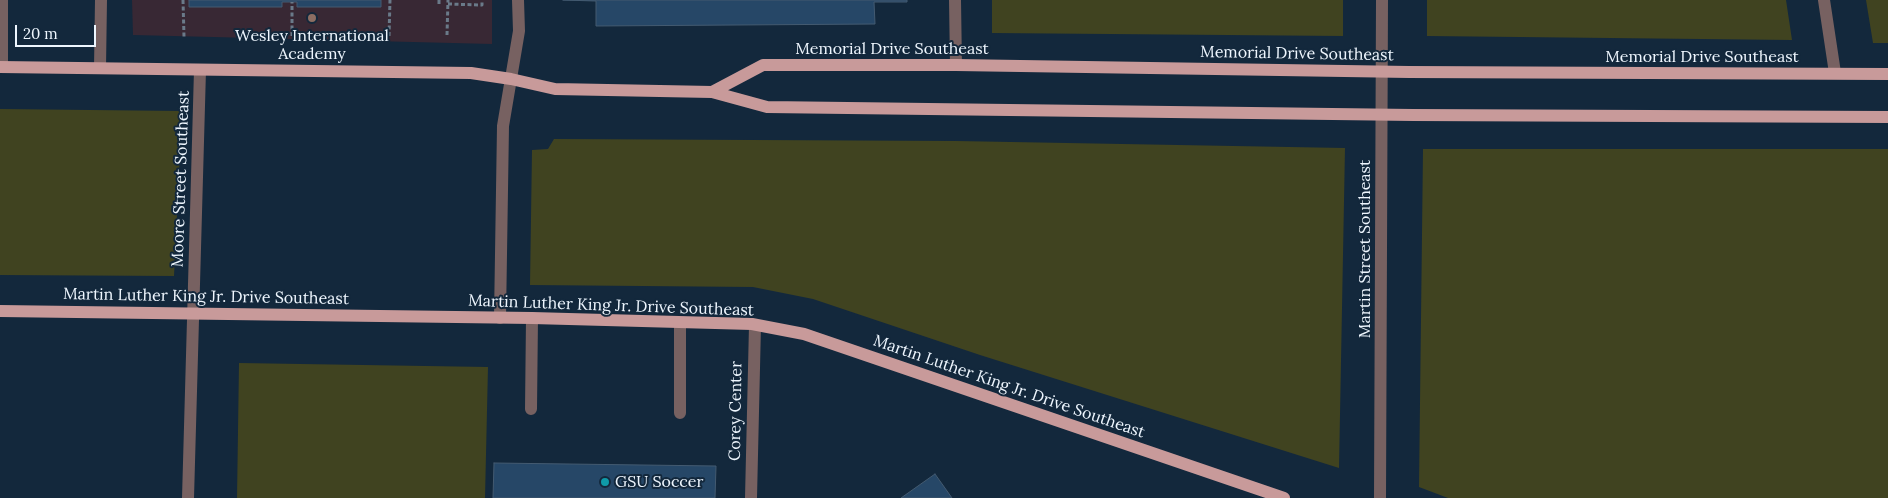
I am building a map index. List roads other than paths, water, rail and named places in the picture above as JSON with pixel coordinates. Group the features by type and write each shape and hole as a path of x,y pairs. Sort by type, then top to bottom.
{"main road":[{"name":"Memorial Drive Southeast","path":"712,92 763,65 956,65 1381,72 1888,74"},
{"name":"Memorial Drive Southeast","path":"1,67 471,73 511,79 555,89 712,92 767,107 1382,115 1888,117"},
{"name":"Martin Luther King Jr. Drive Southeast","path":"0,311 532,318 754,325 804,334 1282,498"}],"street":[{"path":"1,67 2,0"},
{"path":"100,68 101,0"},
{"path":"500,318 503,126 519,31 518,0"},
{"path":"955,0 956,65"},
{"name":"Martin Street Southeast","path":"1380,498 1382,0"},
{"path":"1824,0 1835,74"},
{"name":"Moore Street Southeast","path":"188,498 200,70"},
{"path":"531,409 532,318"},
{"path":"680,322 680,413"},
{"name":"Corey Center","path":"751,498 754,325"}],"place":[{"name":"Wesley International Academy","path":"312,18"},
{"name":"GSU Soccer","path":"605,482"}]}
